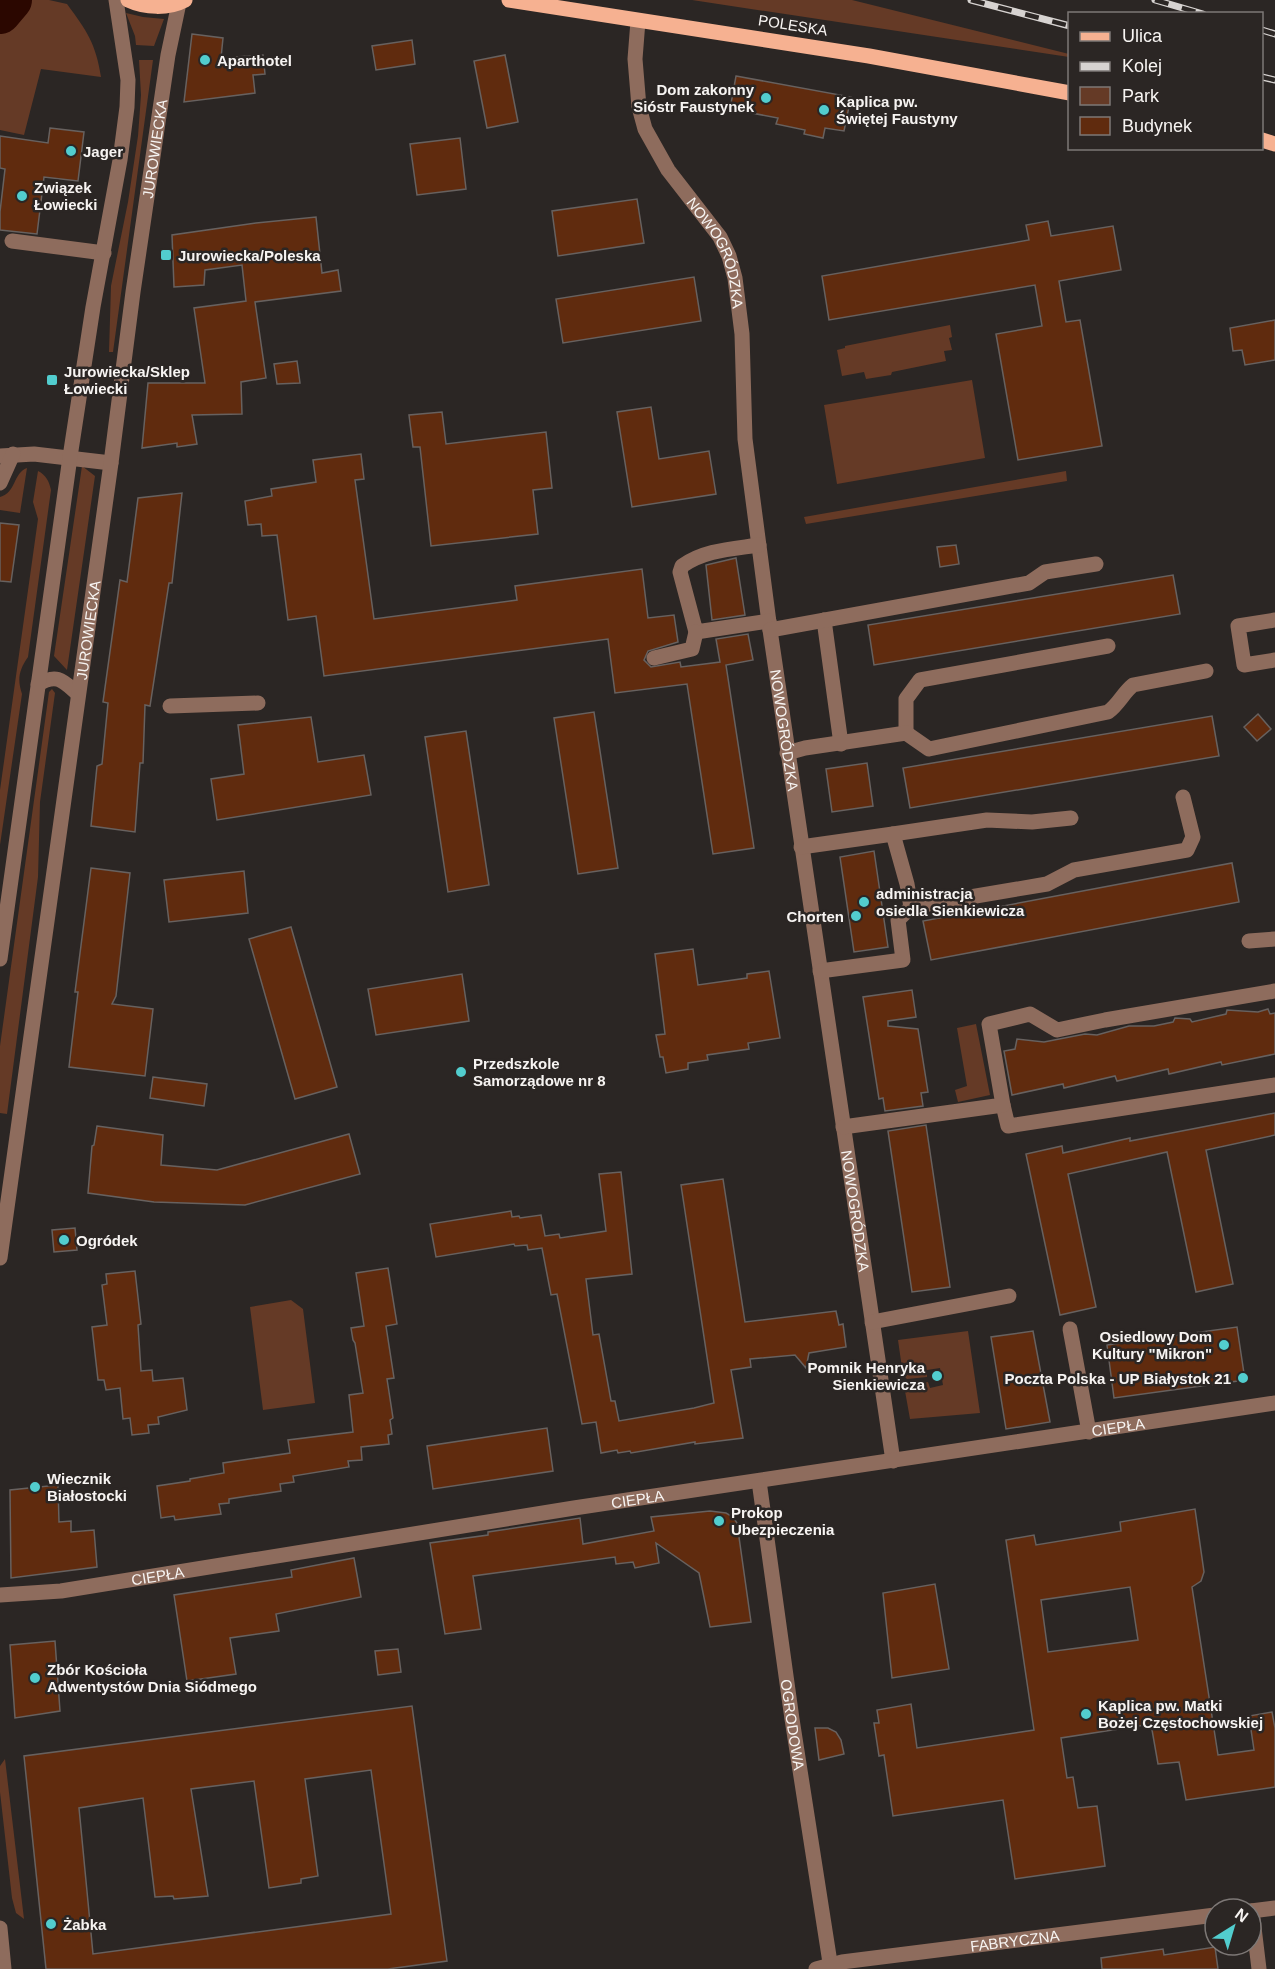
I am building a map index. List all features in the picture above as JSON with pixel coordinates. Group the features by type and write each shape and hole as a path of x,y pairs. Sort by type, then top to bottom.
{"main road":[{"path":"128,0 135,4 157,7 182,2"},
{"name":"POLESKA","path":"510,0 858,54 1068,93"}],"street":[{"path":"0,959 70,457 93,307 128,107 128,80 116,0"},
{"name":"JUROWIECKA","path":"0,1258 111,463 132,292 168,55 182,2"},
{"name":"NOWOGRÓDZKA","path":"638,21 635,59 639,107 645,129 668,170 720,237 729,256 735,278 742,334 745,439 769,625 893,1461"},
{"path":"12,241 104,253"},
{"path":"0,483 6,455 70,457 111,463"},
{"path":"654,658 692,649 696,632 680,572 681,566 693,558 720,550 759,545"},
{"path":"696,632 824,620 1029,583 1045,572 1096,564"},
{"path":"824,620 841,744"},
{"path":"1275,620 1238,626 1244,665 1275,660"},
{"path":"906,733 906,699 920,680 1108,646"},
{"path":"788,753 805,748 906,733 929,749 940,747 1108,712 1133,685 1206,671"},
{"path":"38,684 51,678 60,680 78,694"},
{"path":"170,706 258,703"},
{"path":"820,971 903,960 898,920 911,907 1047,884 1074,870 1187,850 1193,837 1183,797"},
{"path":"801,847 987,820 1032,822 1071,818"},
{"path":"893,834 911,907"},
{"path":"1250,941 1275,939"},
{"path":"1275,991 1057,1030 1030,1014 989,1024 1008,1125 1275,1085"},
{"path":"843,1127 1003,1105"},
{"path":"872,1322 1009,1296"},
{"path":"1070,1329 1089,1432"},
{"name":"CIEPŁA","path":"0,1595 61,1591 574,1508 1275,1403"},
{"name":"OGRODOWA","path":"759,1481 825,1968"},
{"name":"FABRYCZNA","path":"825,1968 1203,1917"},
{"path":"0,1928 4,1969"}],"green space":[{"path":"0,0 49,0 67,4 90,38 101,77 41,69 24,135 0,130"},
{"path":"692,0 852,0 1068,54 1068,57"},
{"path":"126,13 164,19 154,46 136,45"},
{"path":"139,60 153,60 113,352 109,352 111,286 128,202 138,136 141,95"},
{"path":"950,325 952,337 949,338 952,350 944,351 946,361 866,379 864,372 842,376 837,350 845,346"},
{"path":"972,380 985,458 837,484 824,405"},
{"path":"82,466 95,476 67,670 54,656"},
{"path":"27,468 20,513 0,510 0,497 9,491 19,474"},
{"path":"38,471 47,479 51,490 28,657 20,675 22,694 0,845 0,790 38,519 33,502"},
{"path":"1066,471 1067,481 806,524 804,517"},
{"path":"52,689 55,693 40,802 38,877 7,1114 0,1113 0,1046 49,692"},
{"path":"976,1024 990,1095 958,1102 955,1090 967,1086 957,1028"},
{"path":"291,1300 303,1309 315,1403 263,1410 250,1307"},
{"path":"968,1331 980,1413 910,1419 905,1391 908,1385 928,1382 930,1388 943,1385 940,1368 927,1370 927,1377 907,1379 903,1375 898,1340"},
{"path":"5,1759 24,1919 16,1913 12,1898 0,1792 0,1766"}],"building":[{"path":"192,34 223,38 221,58 263,55 265,74 253,75 255,93 184,102"},
{"path":"412,40 415,64 376,70 372,46"},
{"path":"505,55 518,122 487,128 474,61"},
{"path":"736,76 851,97 844,131 825,128 823,138 804,134 805,130 776,124 778,118 730,109"},
{"name":"Związek Łowiecki","path":"50,128 84,132 78,181 44,177 37,234 0,230 5,169 0,168 0,136 48,143"},
{"path":"460,138 466,189 417,195 410,144"},
{"path":"637,199 644,243 558,256 552,211"},
{"path":"316,217 322,273 338,270 341,291 255,302 266,378 241,382 242,414 192,415 197,444 177,447 177,443 142,448 148,383 205,383 194,308 246,301 242,265 205,270 204,285 174,287 172,235"},
{"path":"1048,221 1051,236 1113,226 1121,270 1059,281 1066,322 1080,320 1102,446 1018,460 996,334 1042,326 1035,285 829,320 822,276 1029,240 1026,225"},
{"path":"694,277 701,321 563,343 556,299"},
{"path":"1275,320 1275,360 1245,365 1242,350 1233,351 1230,328"},
{"path":"297,361 300,383 277,384 274,364"},
{"path":"651,407 659,459 709,451 716,494 632,507 617,412"},
{"path":"442,412 446,444 546,432 552,488 533,490 538,534 431,546 420,447 413,447 409,415"},
{"path":"361,454 364,479 355,480 374,619 517,600 515,586 642,569 648,618 674,615 678,642 648,651 644,660 651,667 680,662 681,667 720,662 716,639 748,634 753,660 726,665 754,848 713,854 687,684 615,693 608,639 324,676 316,616 288,620 277,535 262,536 261,524 248,525 245,501 272,496 271,489 316,482 313,460"},
{"path":"182,493 172,583 169,583 150,706 145,705 143,763 140,763 135,832 91,826 97,766 102,764 108,703 103,702 120,580 127,582 138,498"},
{"path":"0,523 19,525 11,582 0,581"},
{"path":"956,545 959,564 940,567 937,547"},
{"path":"736,558 745,615 712,620 706,565"},
{"path":"1173,575 1180,614 874,665 868,625"},
{"path":"594,712 618,868 578,874 554,718"},
{"path":"1258,714 1271,729 1257,741 1244,727"},
{"path":"1212,716 1219,756 910,808 903,768"},
{"path":"311,717 318,762 364,755 371,795 217,820 211,779 244,774 238,725"},
{"path":"466,731 489,885 448,892 425,737"},
{"path":"867,763 873,806 832,812 826,769"},
{"name":"administracja osiedla Sienkiewicza","path":"874,851 888,947 854,952 840,857"},
{"path":"1232,863 1239,902 931,960 923,921"},
{"path":"91,868 130,873 116,996 112,1004 153,1009 145,1076 69,1067 78,992 75,992"},
{"path":"244,871 248,913 169,922 164,880"},
{"path":"291,927 337,1087 295,1099 249,939"},
{"path":"693,949 698,985 747,978 747,974 769,971 780,1038 748,1043 749,1049 707,1055 708,1060 688,1063 688,1069 666,1073 656,1035 665,1034 655,954"},
{"path":"462,974 469,1021 376,1035 368,989"},
{"path":"912,990 916,1017 888,1021 888,1026 918,1029 928,1092 921,1093 923,1106 885,1111 883,1098 879,1099 863,997"},
{"path":"1268,1009 1270,1014 1275,1013 1275,1054 1222,1065 1221,1062 1169,1074 1168,1069 1117,1081 1115,1076 1064,1088 1063,1084 1012,1095 1004,1051 1015,1049 1017,1039 1044,1042 1085,1034 1097,1035 1129,1026 1154,1026 1173,1022 1175,1018 1190,1019 1192,1022 1226,1014 1227,1010 1258,1012"},
{"path":"153,1077 207,1084 204,1106 150,1098"},
{"path":"1275,1113 1275,1135 1206,1150 1233,1284 1196,1292 1167,1152 1068,1174 1096,1307 1060,1315 1026,1154 1062,1146 1063,1153 1130,1138 1130,1141"},
{"path":"926,1125 950,1287 912,1292 888,1131"},
{"path":"97,1126 163,1135 161,1165 217,1170 349,1134 360,1174 245,1205 154,1202 88,1193 92,1146"},
{"path":"621,1172 632,1274 586,1279 593,1335 599,1334 611,1401 615,1401 619,1421 714,1403 681,1185 723,1179 745,1322 836,1311 839,1325 843,1324 846,1347 809,1353 806,1368 795,1355 750,1359 751,1367 731,1370 743,1438 695,1444 695,1442 631,1453 630,1451 618,1453 617,1450 601,1453 596,1422 582,1424 557,1294 551,1295 542,1248 528,1250 527,1245 515,1246 514,1244 436,1257 430,1224 511,1211 512,1217 541,1215 545,1236 559,1234 560,1238 606,1231 599,1174"},
{"name":"Ogródek","path":"75,1228 77,1250 54,1252 52,1230"},
{"path":"388,1268 397,1324 386,1326 394,1378 387,1379 393,1418 390,1420 392,1434 388,1435 389,1444 361,1447 362,1460 348,1461 349,1467 293,1476 294,1482 280,1484 281,1491 229,1499 229,1503 219,1504 221,1514 175,1520 174,1516 161,1518 157,1486 224,1473 223,1463 290,1453 288,1440 353,1432 349,1395 363,1393 351,1328 364,1326 356,1273"},
{"path":"135,1271 141,1324 138,1325 141,1371 152,1370 153,1381 183,1378 187,1410 158,1417 159,1424 148,1425 149,1433 132,1435 130,1418 123,1419 120,1388 106,1390 104,1380 98,1380 92,1327 107,1325 102,1285 107,1284 106,1274"},
{"path":"1237,1327 1245,1380 1114,1398 1107,1345"},
{"path":"1033,1331 1050,1422 1006,1429 991,1337"},
{"path":"547,1428 553,1471 433,1489 427,1446"},
{"path":"58,1485 59,1522 71,1521 71,1532 94,1530 97,1567 11,1578 10,1490"},
{"path":"1195,1509 1204,1572 1201,1581 1192,1587 1218,1755 1254,1750 1249,1716 1272,1712 1275,1728 1275,1787 1186,1800 1179,1762 1158,1764 1151,1724 1061,1738 1067,1778 1073,1777 1078,1808 1097,1806 1105,1866 1015,1879 1003,1800 893,1816 884,1755 879,1756 874,1723 879,1723 877,1710 911,1704 917,1748 1034,1730 1006,1540 1034,1535 1036,1545 1121,1531 1120,1522","holes":["1130,1587 1138,1640 1048,1652 1041,1600"]},
{"path":"710,1511 726,1513 737,1523 751,1622 710,1627 699,1573 656,1543 659,1563 635,1568 633,1562 616,1564 615,1557 473,1576 481,1629 445,1634 430,1543 580,1518 583,1544 654,1531 651,1517"},
{"path":"354,1558 361,1597 276,1614 279,1631 230,1638 236,1674 187,1681 174,1595 292,1577 291,1570"},
{"path":"935,1584 949,1669 892,1678 883,1593"},
{"name":"Zbór Kościoła Adwentystów Dnia Siódmego","path":"55,1641 60,1711 15,1718 10,1645"},
{"path":"398,1649 401,1672 378,1675 375,1651"},
{"path":"412,1706 447,1961 388,1969 46,1969 24,1756","holes":["371,1770 391,1914 93,1954 79,1808 143,1798 155,1897 173,1896 174,1899 208,1896 191,1789 254,1781 269,1888 301,1883 301,1879 318,1876 305,1779"]},
{"path":"815,1728 828,1728 836,1732 841,1740 844,1754 819,1760"},
{"path":"1163,1949 1164,1955 1203,1949 1203,1957 1216,1957 1218,1969 1102,1969 1101,1958"}],"waterway":[{"path":"0,13 11,0"}],"railway":[{"path":"971,0 1068,25"},
{"path":"1155,0 1196,12"},
{"path":"1263,30 1275,34"},
{"path":"1263,77 1275,80"}],"place":[{"name":"Aparthotel","path":"205,60"},
{"name":"Dom zakonny Sióstr Faustynek","path":"766,98"},
{"name":"Kaplica pw. Świętej Faustyny","path":"824,110"},
{"name":"Jager","path":"71,151"},
{"name":"Związek Łowiecki","path":"22,196"},
{"name":"Jurowiecka/Poleska","path":"166,255"},
{"name":"Jurowiecka/Sklep Łowiecki","path":"52,380"},
{"name":"administracja osiedla Sienkiewicza","path":"864,902"},
{"name":"Chorten","path":"856,916"},
{"name":"Przedszkole Samorządowe nr 8","path":"461,1072"},
{"name":"Ogródek","path":"64,1240"},
{"name":"Osiedlowy Dom Kultury \"Mikron\"","path":"1224,1345"},
{"name":"Pomnik Henryka Sienkiewicza","path":"937,1376"},
{"name":"Poczta Polska - UP Białystok 21","path":"1243,1378"},
{"name":"Wiecznik Białostocki","path":"35,1487"},
{"name":"Prokop Ubezpieczenia","path":"719,1521"},
{"name":"Zbór Kościoła Adwentystów Dnia Siódmego","path":"35,1678"},
{"name":"Kaplica pw. Matki Bożej Częstochowskiej","path":"1086,1714"},
{"name":"Żabka","path":"51,1924"}]}
